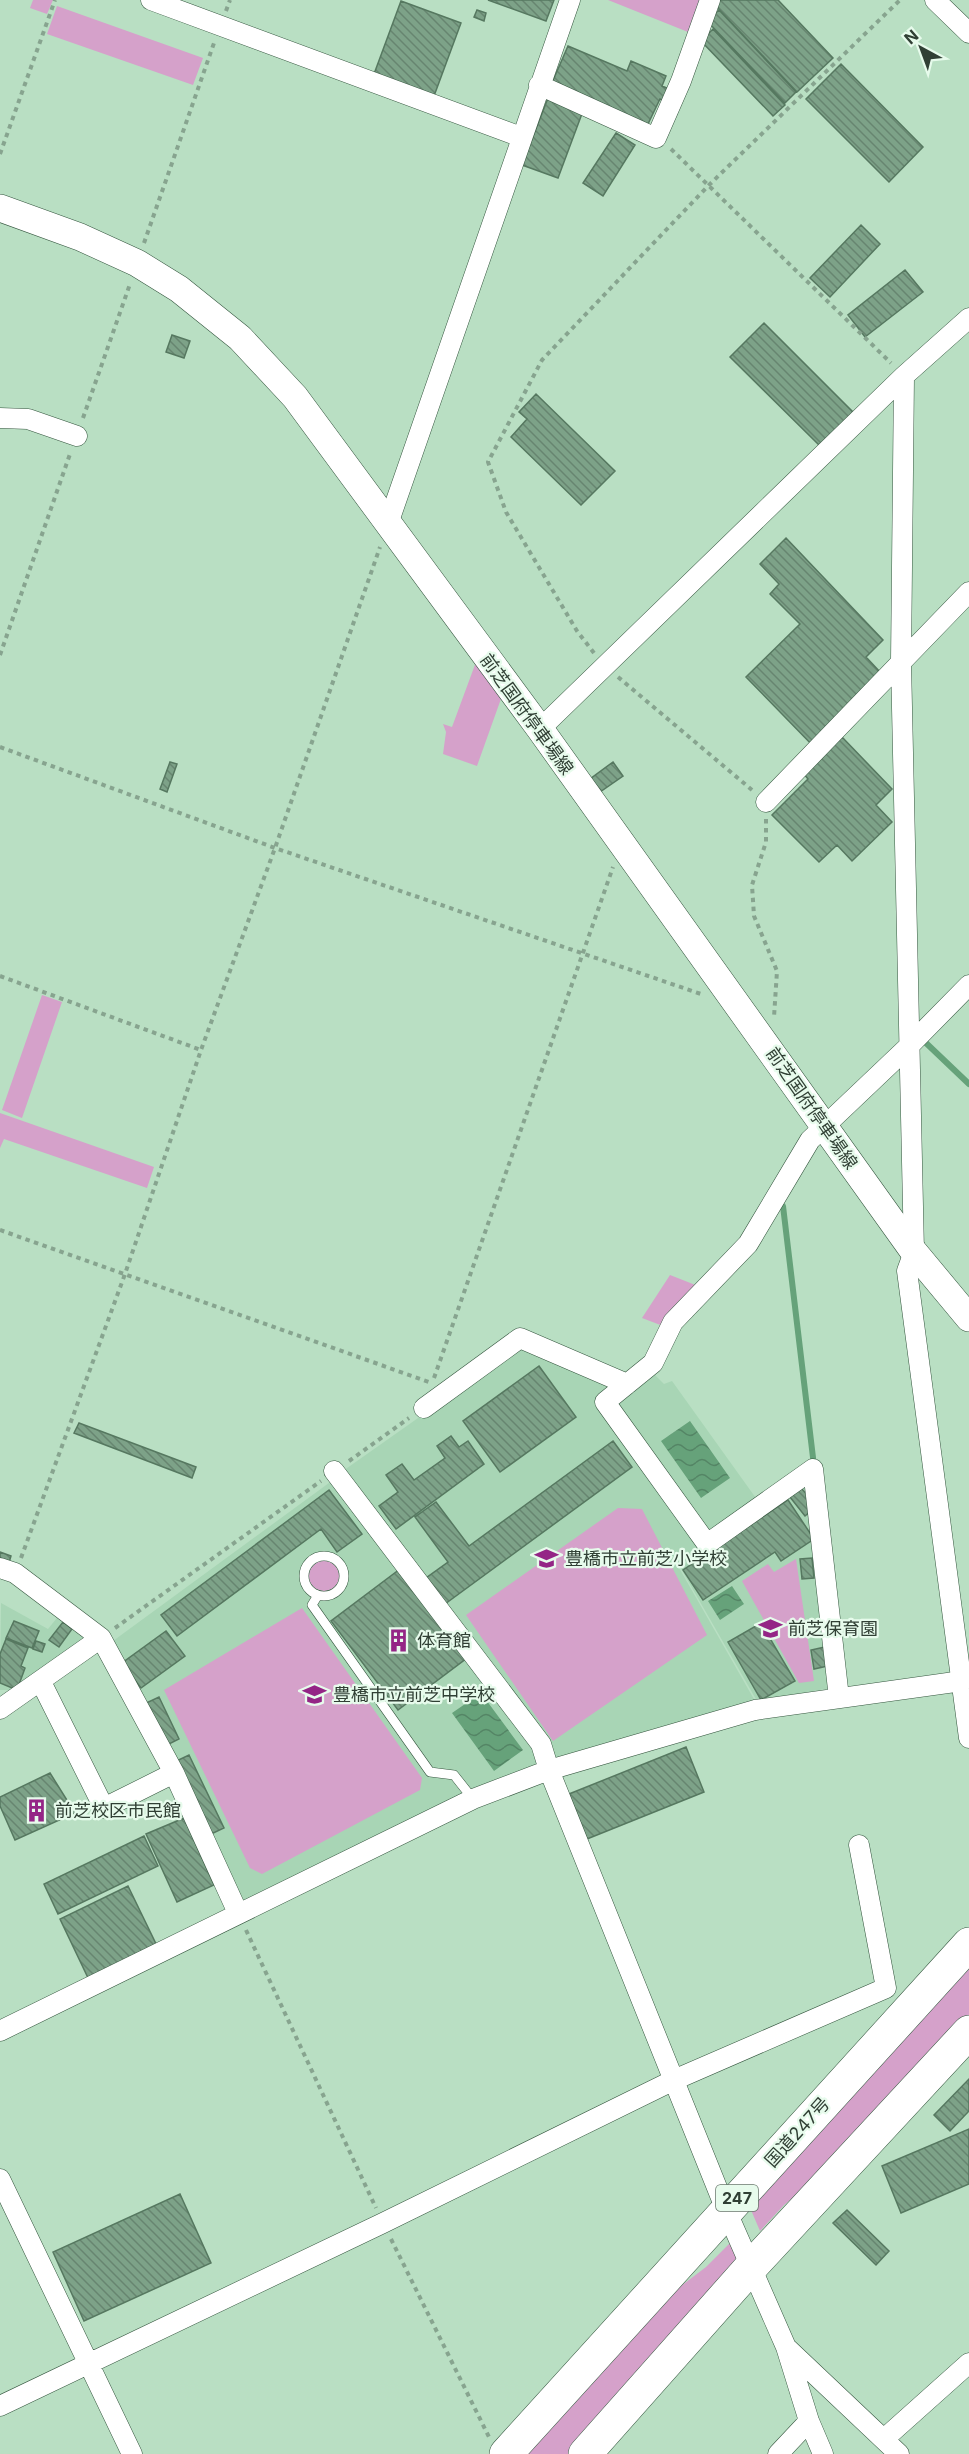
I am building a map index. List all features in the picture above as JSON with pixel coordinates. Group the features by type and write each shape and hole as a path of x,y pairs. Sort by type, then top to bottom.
{"highway":[{"name":"国道247号","path":"499,2449 726,2210 969,1944"},
{"path":"585,2454 751,2267 969,2032"}],"main road":[{"name":"前芝国府停車場線","path":"0,208 80,237 137,263 179,289 210,312 265,363 300,404 540,729 914,1252 969,1318"}],"street":[{"path":"151,0 521,137"},
{"path":"388,524 570,0"},
{"path":"539,86 656,138 685,71 710,0"},
{"path":"935,0 969,33"},
{"path":"540,729 904,376 969,318"},
{"path":"904,376 901,662 914,1252 907,1271 966,1677 969,1738"},
{"path":"0,418 28,419 77,436"},
{"path":"766,802 969,592"},
{"path":"839,1698 813,1470 707,1544 605,1402 652,1363 673,1323 748,1244 810,1140 969,985"},
{"path":"424,1408 520,1338 627,1384"},
{"path":"334,1471 541,1744 549,1770 726,2210 786,2347 809,2421 823,2454"},
{"path":"8,1571 101,1638 174,1773 238,1913"},
{"path":"0,1709 101,1638"},
{"path":"0,2031 473,1799 549,1770 755,1710 966,1677"},
{"path":"41,1682 104,1808 174,1773"},
{"path":"0,2406 383,2223 674,2080 886,1988 859,1845"},
{"path":"0,2179 132,2454"},
{"path":"786,2347 899,2454"},
{"path":"884,2439 969,2364"},
{"path":"778,2454 809,2421"}],"lane":[{"path":"332,1558 338,1561 343,1570 344,1581 333,1594 318,1595 310,1590 306,1583 305,1571 315,1559 332,1558"},
{"path":"318,1595 312,1605 430,1772 454,1775 473,1799"}],"path":[{"path":"0,154 56,0"},
{"path":"0,655 230,0"},
{"path":"770,1048 777,971 754,916 753,885 766,842 766,802 606,667 577,631 506,512 488,462 542,360 709,185 900,0"},
{"path":"656,138 678,154 904,376"},
{"path":"8,1571 125,1274 201,1050 275,848 388,524"},
{"path":"0,747 275,848 723,1001 735,999"},
{"path":"101,1638 424,1408 622,844"},
{"path":"0,976 201,1050"},
{"path":"0,1230 432,1383"},
{"path":"238,1913 383,2223 499,2449"}],"shaded area":[{"path":"33,0 53,0 47,14 30,8"},
{"path":"608,0 704,0 693,34"},
{"path":"57,6 203,58 193,85 47,34"},
{"path":"476,662 502,696 477,766 443,754 446,732 443,724 452,727"},
{"path":"42,995 62,1002 22,1118 2,1110"},
{"path":"0,1113 154,1167 147,1188 4,1139 0,1148"},
{"path":"670,1275 698,1286 663,1326 642,1318"},
{"name":"豊橋市立前芝小学校","path":"523,1344 626,1389 651,1371 664,1384 672,1381 758,1501 704,1549 678,1566 755,1701 552,1762 340,1473"},
{"name":"前芝保育園","path":"809,1479 831,1688 757,1701 680,1567"},
{"name":"豊橋市立前芝中学校","path":"333,1480 542,1765 247,1902 235,1900 113,1641"},
{"path":"618,1508 642,1509 707,1635 553,1741 466,1615"},
{"path":"796,1559 814,1681 799,1683 742,1581 768,1564 774,1572"},
{"path":"324,1561 335,1565 339,1576 335,1587 324,1591 313,1587 309,1576 313,1565"},
{"path":"1,1603 48,1629 61,1613 94,1638 21,1690 0,1690"},
{"path":"302,1608 422,1778 420,1790 262,1874 250,1868 164,1690"},
{"path":"969,1961 969,2016 833,2165 784,2205 760,2231 748,2203"},
{"path":"731,2242 742,2265 568,2454 520,2454 656,2305 706,2267"}],"water":[{"path":"690,1421 730,1478 701,1498 661,1441"},
{"path":"732,1586 744,1604 720,1620 708,1601"},
{"path":"481,1693 523,1750 494,1771 452,1713"}],"building":[{"path":"488,0 554,0 546,21"},
{"path":"714,0 778,0 833,58 797,92 712,2"},
{"path":"401,1 461,23 434,96 374,74"},
{"path":"477,10 486,13 484,21 474,17"},
{"path":"719,10 796,92 785,103 707,21"},
{"path":"713,29 785,105 773,116 701,41"},
{"path":"568,46 627,71 631,61 666,76 662,86 669,89 664,101 660,99 647,126 551,85"},
{"path":"841,64 923,147 889,182 806,99"},
{"path":"548,98 583,111 558,178 522,165"},
{"path":"616,133 635,145 603,196 583,183"},
{"path":"861,225 880,244 830,297 810,278"},
{"path":"905,270 923,292 865,337 848,315"},
{"path":"764,323 854,413 820,446 730,357"},
{"path":"172,335 190,341 184,358 166,352"},
{"path":"536,394 615,471 581,505 511,437 527,419 519,412"},
{"path":"786,538 883,640 866,657 881,673 815,748 746,677 800,624 770,594 779,584 760,564"},
{"path":"842,737 892,789 876,805 892,822 852,861 837,845 819,862 772,815 808,779 804,774"},
{"path":"170,762 177,764 167,792 160,789"},
{"path":"613,762 623,776 600,792 590,779"},
{"path":"539,1366 576,1417 500,1472 463,1421"},
{"path":"79,1423 196,1467 192,1478 74,1433"},
{"path":"451,1436 459,1447 468,1441 484,1464 396,1529 379,1506 398,1492 386,1475 402,1464 414,1480 445,1458 437,1446"},
{"path":"613,1441 632,1467 445,1604 426,1578 448,1562 415,1517 436,1502 469,1546"},
{"path":"801,1488 809,1497 811,1511 805,1516 790,1497"},
{"path":"329,1490 362,1534 337,1552 321,1529 177,1636 161,1615"},
{"path":"788,1500 814,1539 781,1561 775,1552 703,1600 683,1570"},
{"path":"0,1552 11,1556 8,1566 0,1564"},
{"path":"812,1558 814,1578 802,1579 800,1559"},
{"name":"体育館","path":"400,1569 467,1658 398,1710 331,1621"},
{"path":"14,1621 39,1631 32,1648 6,1638"},
{"path":"63,1622 72,1629 59,1647 49,1640"},
{"path":"761,1623 795,1681 761,1700 728,1642"},
{"path":"166,1631 185,1656 141,1688 122,1663"},
{"path":"6,1639 28,1648 21,1666 25,1668 17,1690 0,1683 0,1654"},
{"path":"36,1641 45,1644 42,1652 33,1649"},
{"path":"825,1647 828,1666 814,1669 811,1650"},
{"path":"159,1697 179,1739 165,1746 144,1704"},
{"path":"686,1747 704,1792 587,1839 569,1794"},
{"path":"189,1755 224,1828 207,1836 172,1763"},
{"name":"前芝校区市民館","path":"50,1773 75,1813 15,1840 0,1806 0,1797"},
{"path":"184,1818 214,1885 177,1902 146,1834"},
{"path":"144,1836 158,1866 58,1914 44,1884"},
{"path":"128,1886 158,1948 90,1982 60,1919"},
{"path":"969,2079 969,2111 950,2131 934,2115"},
{"path":"969,2129 969,2184 901,2213 882,2166"},
{"path":"180,2194 211,2263 84,2321 53,2252"},
{"path":"847,2210 889,2251 876,2265 833,2223"}],"waterway":[{"path":"926,1043 969,1084"},
{"path":"783,1206 814,1466"}],"place":[{"name":"豊橋市立前芝小学校","path":"547,1558"},
{"name":"前芝保育園","path":"770,1628"},
{"name":"体育館","path":"399,1640"},
{"name":"豊橋市立前芝中学校","path":"315,1694"},
{"name":"前芝校区市民館","path":"37,1810"}]}
